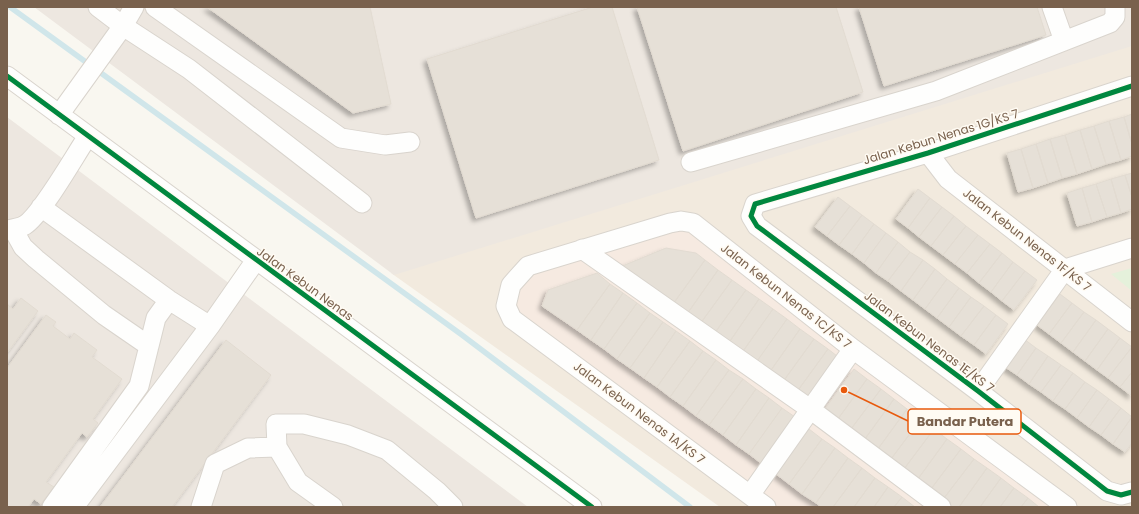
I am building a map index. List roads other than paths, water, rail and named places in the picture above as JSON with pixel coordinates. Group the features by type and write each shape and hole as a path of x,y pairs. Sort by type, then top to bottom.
{"street":[{"path":"98,7 123,26 188,69 362,203"},
{"path":"59,115 123,26 134,7"},
{"path":"155,7 341,138 385,145 410,142"},
{"path":"1052,7 1064,41"},
{"path":"691,162 936,91 1110,23 1115,17 1115,7"},
{"name":"Jalan Kebun Nenas","path":"7,76 592,507"},
{"name":"Jalan Kebun Nenas 1G/KS 7","path":"755,204 928,153 1132,86"},
{"path":"88,136 41,207 24,225 10,229 23,246 36,259 104,315 149,346"},
{"name":"Jalan Kebun Nenas 1F/KS 7","path":"928,153 948,179 1132,322"},
{"name":"Jalan Kebun Nenas 1E/KS 7","path":"755,204 752,216 757,226 978,391 1107,491 1121,495 1132,492"},
{"path":"41,207 169,300 210,326"},
{"name":"Jalan Kebun Nenas 1C/KS 7","path":"512,319 506,306 511,285 528,266 670,222 681,221 693,223 853,349 1067,507"},
{"path":"978,391 1065,269 1132,248"},
{"path":"582,249 810,409 941,507"},
{"path":"74,507 210,326 256,260"},
{"path":"52,507 139,386 156,318 169,300"},
{"name":"Jalan Kebun Nenas 1A/KS 7","path":"512,319 766,507"},
{"path":"750,495 853,349"},
{"path":"332,507 298,482 277,447 276,424 304,424 348,435 387,450 437,491 453,507"},
{"path":"202,507 215,464 248,448 277,447"}],"waterway":[{"path":"10,7 462,335 690,507"}],"place":[{"name":"Bandar Putera","path":"844,390"}]}
